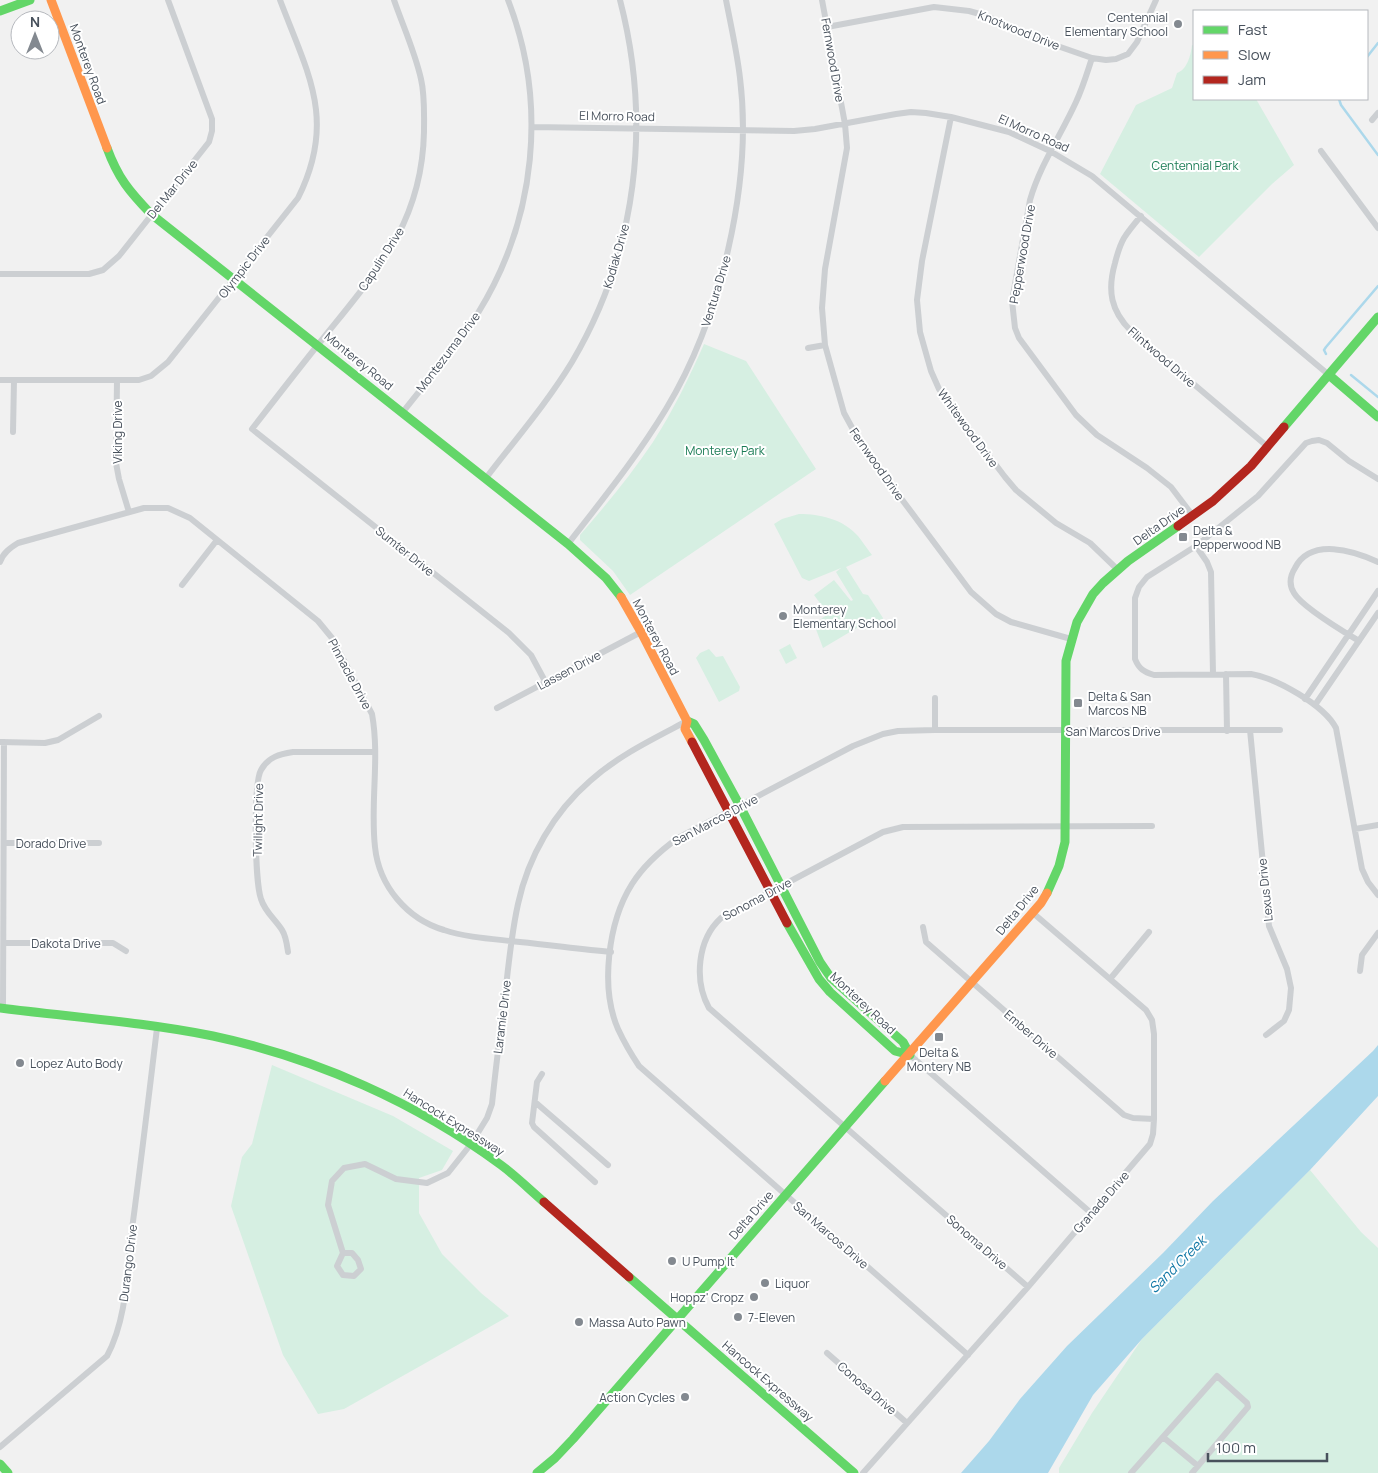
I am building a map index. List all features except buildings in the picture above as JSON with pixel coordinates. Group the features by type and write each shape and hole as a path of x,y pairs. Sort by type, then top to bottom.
{"main road":[{"path":"0,11 30,0"},
{"name":"Monterey Road","path":"51,0 115,169 127,190 151,214 486,478 568,544 606,578 622,599 687,721 694,724 740,806 820,962 831,978 903,1042 910,1055"},
{"name":"Delta Drive","path":"537,1473 565,1448 678,1320 785,1195 1033,913 1050,890 1062,858 1066,826 1066,661 1077,622 1093,594 1117,569 1194,516 1232,484 1268,447 1378,317"},
{"name":"El Morro Road","path":"1329,375 1378,417"},
{"name":"Monterey Road","path":"687,721 685,729 770,893 819,979 830,992 895,1050 910,1055"},
{"name":"Hancock Expressway","path":"1,1008 157,1028 233,1040 313,1064 397,1100 471,1144 502,1166 854,1473"},
{"path":"0,1464 8,1473"}],"street":[{"name":"Del Mar Drive","path":"0,274 89,274 103,270 119,256 209,142 212,131 212,119 168,0"},
{"name":"Olympic Drive","path":"0,380 139,380 151,376 168,362 298,198 306,181 316,146 317,112 309,77 280,0"},
{"name":"Capulin Drive","path":"252,429 373,276 404,225 419,174 424,146 424,123 421,79 394,0"},
{"name":"Montezuma Drive","path":"403,412 469,327 494,285 516,230 524,197 532,128 526,66 518,28 508,0"},
{"name":"Kodiak Drive","path":"486,478 560,382 597,314 615,266 634,178 637,128 637,102 631,50 620,0"},
{"name":"Ventura Drive","path":"568,544 644,445 667,408 700,339 722,276 730,245 739,182 742,130 740,79 726,0"},
{"name":"Fernwood Drive","path":"822,0 845,124 846,148 846,160 822,288 822,327 838,398 852,429 868,454 971,592 996,614 1011,622 1071,639"},
{"path":"1092,58 1116,59 1128,54 1137,42 1156,0"},
{"name":"Knotwood Drive","path":"827,27 934,7 950,8 987,16 1023,34 1092,58"},
{"name":"Pepperwood Drive","path":"1092,58 1080,94 1050,151 1030,200 1012,302 1015,328 1026,348 1076,415 1097,435 1147,468 1171,487 1194,516"},
{"name":"El Morro Road","path":"532,128 794,131 911,112 951,117 1009,132 1050,151 1092,176 1329,375"},
{"path":"1372,120 1378,113"},
{"name":"Whitewood Drive","path":"951,117 922,261 917,300 920,332 931,371 939,389 1016,490 1056,523 1090,543 1117,569"},
{"path":"1321,151 1378,228"},
{"name":"Flintwood Drive","path":"1141,216 1123,239 1114,268 1111,286 1112,301 1121,321 1268,447"},
{"path":"808,348 825,345"},
{"path":"13,432 14,380"},
{"name":"Viking Drive","path":"117,380 116,463 129,512"},
{"name":"Sumter Drive","path":"252,429 509,633 531,655 546,683"},
{"path":"1378,479 1327,443 1319,440 1312,441 1301,447 1292,460 1258,496 1196,546 1147,577 1139,587 1135,598 1135,659 1138,667 1145,672 1154,675 1226,674 1263,676 1315,705 1332,721 1336,728 1362,869 1378,896"},
{"name":"Pinnacle Drive","path":"0,562 9,549 18,543 144,508 168,508 190,518 325,628 372,714 374,724 375,847 379,868 390,891 402,905 416,917 438,928 459,933 611,952"},
{"path":"182,585 217,540"},
{"path":"1196,546 1212,572 1213,674"},
{"path":"1359,641 1300,601 1291,585 1291,575 1301,558 1322,549 1348,551 1378,562"},
{"path":"1305,700 1377,596"},
{"path":"1315,705 1378,613"},
{"name":"Lassen Drive","path":"497,708 641,632"},
{"path":"1226,674 1227,731"},
{"path":"935,698 935,730"},
{"path":"1,1008 4,943 2,742 45,743 58,740 99,716"},
{"name":"Laramie Drive","path":"343,1253 328,1205 332,1181 344,1168 365,1164 396,1180 427,1183 448,1173 471,1144 488,1118 492,1104 518,903 531,862 549,829 566,805 589,782 627,752 687,721"},
{"name":"San Marcos Drive","path":"968,1355 639,1066 618,1028 612,1010 609,991 614,929 624,899 632,883 644,868 662,850 678,838 870,738 898,731 935,730 1280,730"},
{"name":"Lexus Drive","path":"1250,730 1269,926 1287,969 1291,988 1289,1010 1284,1020 1266,1035"},
{"name":"Twilight Drive","path":"288,952 283,931 267,912 261,902 258,890 257,787 261,770 271,758 293,752 374,752"},
{"path":"1355,829 1378,825"},
{"name":"Sonoma Drive","path":"1028,1286 709,1008 701,988 702,952 705,941 714,924 721,918 893,828 1152,826"},
{"name":"Dorado Drive","path":"4,843 99,842"},
{"name":"Granada Drive","path":"863,1473 968,1355 1150,1144 1154,1119 1154,1034 1152,1020 1146,1010 1033,913"},
{"name":"Ember Drive","path":"923,927 926,942 1124,1116 1154,1119"},
{"path":"1110,979 1149,932"},
{"path":"1360,970 1362,955 1378,933"},
{"name":"Dakota Drive","path":"4,943 113,943 126,951"},
{"name":"Durango Drive","path":"0,1447 107,1356 115,1341 125,1285 157,1028"},
{"name":"Monterey Road","path":"910,1055 1090,1213"},
{"path":"542,1074 537,1082 532,1123 534,1127 595,1182"},
{"path":"535,1102 608,1165"},
{"name":"Conosa Drive","path":"827,1353 907,1423"},
{"path":"1131,1473 1217,1376 1246,1402 1248,1407 1192,1473"},
{"path":"1164,1437 1198,1466"}],"green space":[{"name":"Centennial Park","path":"1192,45 1193,100 1257,100 1294,165 1272,184 1199,257 1100,174 1136,105 1172,88 1177,73 1188,62"},
{"name":"Monterey Park","path":"704,344 746,361 816,469 630,595 613,571 580,540 580,535 618,490 653,442 680,394"},
{"path":"799,514 823,516 845,525 858,536 872,555 846,567 863,594 868,595 883,618 882,621 874,627 865,623 823,648 814,624 828,614 814,595 834,580 851,601 853,600 836,572 841,568 809,581 802,578 774,524 782,519"},
{"path":"790,644 797,658 786,664 779,650"},
{"path":"709,649 716,657 723,656 740,687 739,691 719,702 696,658 700,653"},
{"path":"272,1065 393,1116 453,1151 442,1170 419,1178 419,1213 442,1254 481,1293 509,1316 344,1409 318,1414 283,1355 231,1206 242,1157 252,1144"},
{"path":"1310,1170 1361,1232 1378,1248 1378,1473 1059,1473 1059,1468 1092,1413 1142,1339"}],"water":[{"name":"Sand Creek","path":"1378,1045 1378,1096 1310,1170 1142,1339 1093,1395 1048,1473 961,1473 989,1441 1020,1399 1067,1346 1163,1253 1213,1201"}],"waterway":[{"path":"1368,56 1378,43"},
{"path":"1339,100 1341,105 1378,155"},
{"path":"1326,354 1324,350 1326,347 1378,286"},
{"path":"1351,375 1378,397"}],"traffic: fast":[{"path":"0,11 30,0"},
{"path":"107,148 115,168 125,184 151,214 568,544 606,578 621,597"},
{"path":"1284,427 1378,317"},
{"path":"1329,375 1378,417"},
{"path":"1047,893 1059,866 1065,842 1066,661 1077,622 1093,594 1103,583 1128,561 1178,526"},
{"path":"687,721 694,724 704,740 820,962 831,978 903,1042 910,1055"},
{"path":"787,923 819,979 830,992 895,1051 910,1055"},
{"path":"0,1008 187,1031 252,1045 327,1070 400,1103 435,1122 501,1165 544,1202"},
{"path":"537,1473 573,1439 885,1081"},
{"path":"629,1277 854,1473"},
{"path":"0,1464 8,1473"}],"traffic: slow":[{"path":"51,0 107,148"},
{"path":"621,597 687,721 685,729 692,742"},
{"path":"885,1081 1041,903 1047,893"}],"traffic: jam":[{"path":"1178,526 1213,501 1251,466 1284,427"},
{"path":"692,742 787,923"},
{"path":"544,1202 629,1277"}],"place":[{"name":"Centennial Elementary School","path":"1178,24"},
{"name":"Delta & Pepperwood NB","path":"1183,537"},
{"name":"Monterey Elementary School","path":"783,616"},
{"name":"Delta & San Marcos NB","path":"1078,703"},
{"name":"Delta & Montery NB","path":"939,1037"},
{"name":"Lopez Auto Body","path":"20,1063"},
{"name":"U Pump It","path":"672,1261"},
{"name":"Liquor","path":"765,1283"},
{"name":"Hoppz' Cropz","path":"754,1297"},
{"name":"7-Eleven","path":"738,1317"},
{"name":"Massa Auto Pawn","path":"579,1322"},
{"name":"Action Cycles","path":"685,1397"}]}
